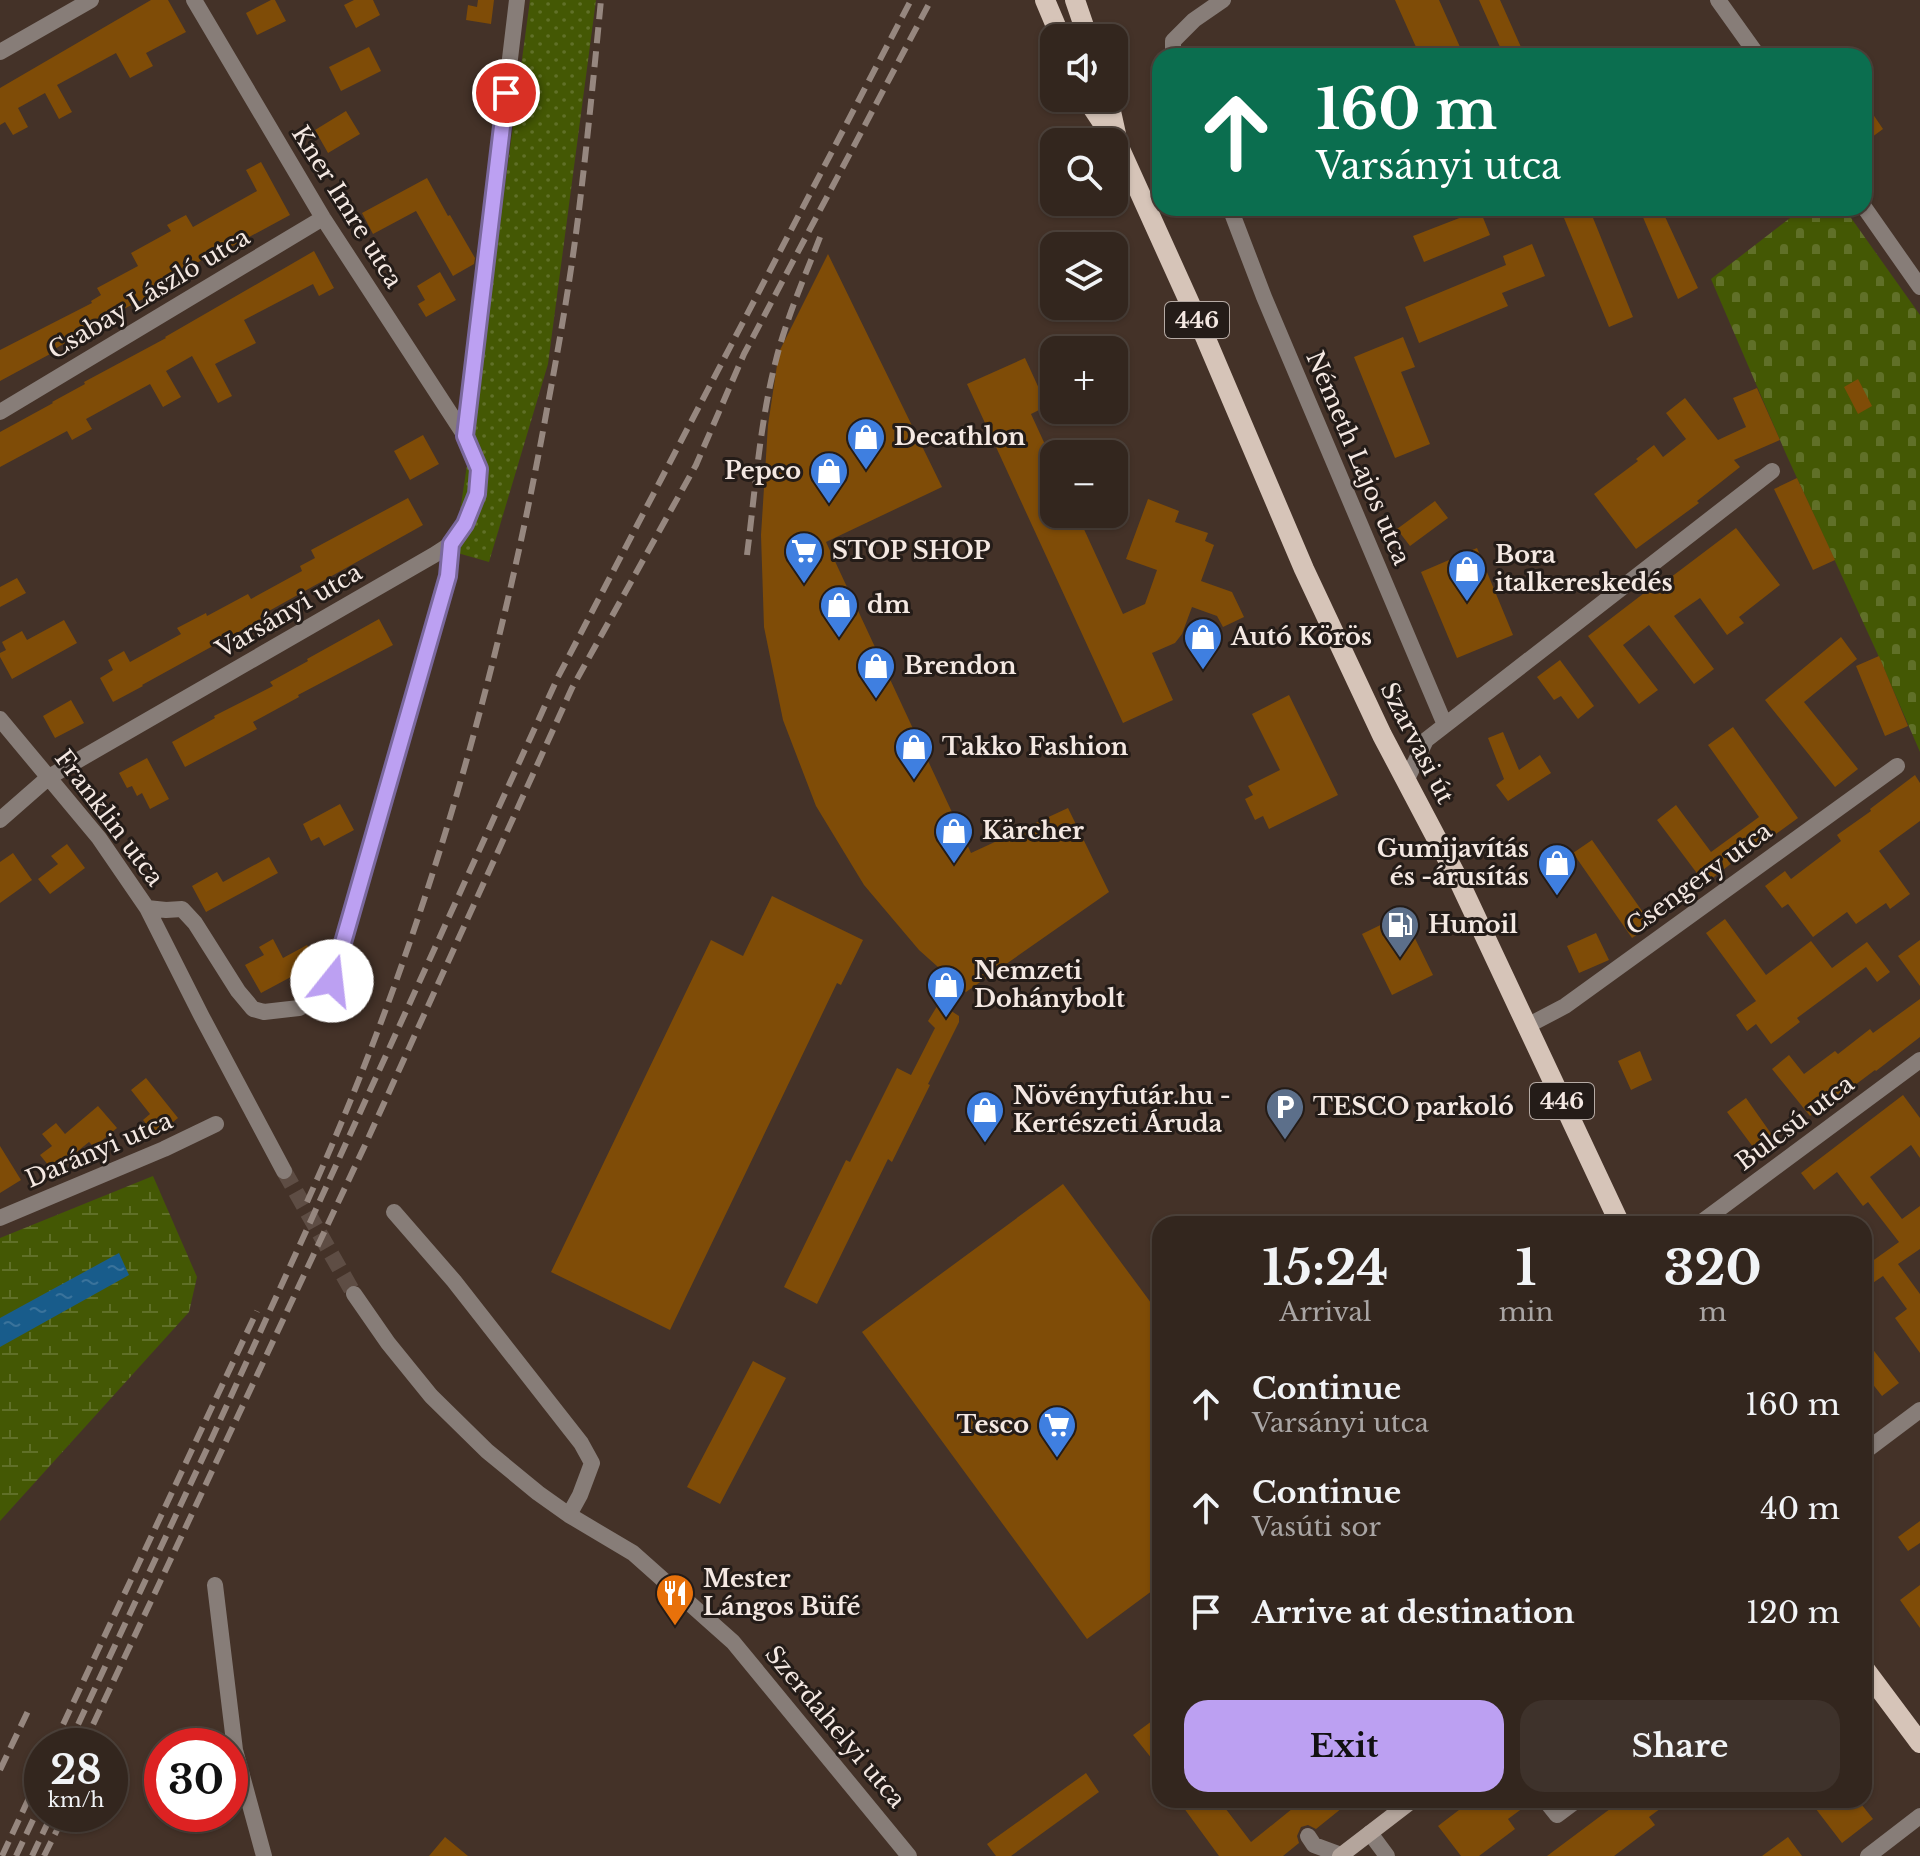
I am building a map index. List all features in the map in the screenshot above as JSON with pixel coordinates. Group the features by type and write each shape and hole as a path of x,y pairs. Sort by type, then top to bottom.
{"main road":[{"path":"1045,0 1055,24"},
{"path":"1075,0 1083,24"},
{"name":"Szarvasi út","path":"1128,167 1304,569 1382,735 1458,879 1616,1216"},
{"path":"1872,1679 1920,1743"}],"street":[{"path":"0,52 91,0"},
{"name":"Kner Imre utca","path":"194,0 323,218 465,436"},
{"path":"147,908 182,909 195,923 253,1009 264,1012 299,1008 319,998 332,981 448,576 451,544 465,524 477,494 479,469 465,436 517,0"},
{"path":"1173,48 1173,41 1194,20 1223,0"},
{"path":"1718,0 1752,48"},
{"name":"Németh Lajos utca","path":"1233,216 1276,327 1445,725"},
{"path":"1870,216 1920,287"},
{"name":"Csabay László utca","path":"0,412 323,218"},
{"path":"1406,781 1426,740 1772,471"},
{"name":"Varsányi utca","path":"0,820 49,777 451,544"},
{"name":"Franklin utca","path":"0,719 99,838 147,908 284,1171"},
{"name":"Csengery utca","path":"1527,1026 1565,1006 1897,766"},
{"name":"Bulcsú utca","path":"1710,1216 1920,1060"},
{"name":"Darányi utca","path":"0,1218 216,1124"},
{"path":"394,1212 454,1281 581,1443 592,1463 569,1515"},
{"name":"Szerdahelyi utca","path":"354,1294 431,1396 487,1451 569,1515 633,1553 733,1642 909,1856"},
{"path":"1872,1446 1920,1410"},
{"path":"215,1585 235,1750 264,1856"},
{"path":"1308,1836 1314,1845 1341,1856 1403,1808"},
{"path":"1551,1808 1557,1815 1566,1808"},
{"path":"1868,1856 1920,1816"},
{"path":"1370,1833 1387,1856"}],"green space":[{"path":"530,0 596,0 548,364 489,562 454,552"},
{"path":"1793,216 1850,216 1920,315 1920,752 1786,454 1711,279"},
{"path":"153,1176 197,1277 189,1312 0,1521 0,1238"}],"water":[{"path":"119,1253 129,1275 0,1347 0,1318"}],"building":[{"path":"151,0 168,0 186,32 146,53 153,66 130,78 116,53 57,85 72,112 59,119 45,93 18,108 28,127 13,135 5,122 0,125 0,88"},
{"path":"275,0 286,21 257,35 246,13"},
{"path":"354,0 373,0 380,15 356,28 344,5"},
{"path":"478,0 494,0 491,24 466,20 468,5 477,7"},
{"path":"1395,0 1439,0 1460,48 1416,48"},
{"path":"1479,0 1500,0 1521,48 1500,48"},
{"path":"369,47 381,71 341,91 329,67"},
{"path":"346,111 360,134 328,153 315,130"},
{"path":"1872,113 1883,129 1872,137"},
{"path":"261,162 290,215 169,278 172,284 91,326 52,353 0,381 0,350 92,303 101,295 97,288 138,266 131,253 171,231 167,225 186,215 193,227 257,191 246,170"},
{"path":"427,178 475,258 474,264 453,276 416,211 373,234 362,213"},
{"path":"1465,216 1482,216 1490,235 1424,262 1413,236"},
{"path":"1592,216 1633,317 1609,327 1564,218"},
{"path":"1642,216 1665,216 1698,288 1678,299"},
{"path":"1532,244 1545,276 1502,293 1508,306 1419,343 1405,307 1506,265 1503,256"},
{"path":"314,251 334,288 319,296 313,284 244,320 256,343 215,364 232,396 218,403 192,356 166,371 181,397 163,407 150,384 86,419 92,429 72,440 67,431 0,467 0,432"},
{"name":"STOP SHOP","path":"828,254 942,487 826,542 971,853 1068,808 1109,892 966,992 919,950 864,885 816,806 783,720 764,627 761,535 768,425 779,352"},
{"path":"440,272 456,300 426,317 418,304 425,300 417,286"},
{"path":"1403,337 1415,367 1401,372 1430,444 1395,458 1354,357"},
{"path":"1025,358 1040,391 1040,410 1031,414 1043,440 1040,440 1040,528 1083,528 1123,614 1145,604 1157,570 1126,559 1148,499 1179,511 1175,522 1208,533 1205,541 1214,545 1201,581 1232,592 1244,617 1223,627 1217,616 1192,607 1182,634 1175,643 1152,653 1173,700 1123,723 967,384"},
{"path":"1858,379 1872,406 1858,414 1844,387"},
{"path":"1757,388 1780,440 1734,460 1740,467 1697,501 1699,503 1636,549 1594,494 1654,445 1663,457 1686,439 1666,413 1685,398 1718,440 1746,427 1733,398"},
{"path":"423,435 439,464 410,480 394,451"},
{"path":"1797,478 1835,560 1813,570 1774,489"},
{"path":"408,498 423,525 113,702 100,678 113,670 108,660 124,651 130,662 181,634 177,628 248,594 251,599 302,571 300,566 315,558 311,550"},
{"path":"1435,501 1448,518 1410,546 1397,529"},
{"path":"1736,528 1780,585 1739,617 1744,623 1727,635 1700,598 1674,616 1714,669 1694,684 1649,625 1623,645 1658,690 1639,704 1588,636"},
{"name":"Bora italkereskedés","path":"1477,548 1513,635 1457,658 1421,572"},
{"path":"17,578 26,593 0,607 0,587"},
{"path":"379,619 393,645 298,695 253,722 257,729 185,767 172,742 273,686 270,682"},
{"path":"64,620 77,643 12,679 0,657 0,653 6,650 2,642 22,631 27,640"},
{"path":"1841,637 1857,659 1804,702 1858,769 1835,787 1765,700"},
{"path":"1879,656 1908,726 1885,736 1856,666"},
{"path":"1560,660 1594,706 1578,719 1561,696 1554,700 1537,677"},
{"path":"1289,695 1338,795 1269,829 1263,816 1255,820 1245,799 1253,795 1248,786 1280,770 1252,714"},
{"path":"71,700 84,723 55,738 43,716"},
{"path":"1733,727 1798,818 1705,884 1657,820 1676,805 1711,852 1759,817 1708,745"},
{"path":"1503,732 1519,770 1540,755 1551,773 1508,801 1496,785 1504,779 1488,738"},
{"path":"147,758 169,799 150,809 142,793 137,796 132,786 127,788 119,773"},
{"path":"1915,775 1920,783 1920,821 1879,851 1910,894 1890,909 1886,903 1856,924 1847,912 1813,937 1788,904 1782,908 1765,886 1785,871 1791,879 1841,841 1837,835"},
{"path":"340,804 354,830 324,846 319,837 311,841 303,824"},
{"path":"1592,840 1652,925 1632,938 1573,853"},
{"path":"67,844 85,868 50,894 38,879 58,864 51,856"},
{"path":"13,853 32,880 0,903 0,862"},
{"path":"269,857 278,873 206,912 192,886 217,872 223,882"},
{"path":"772,896 863,940 841,985 837,983 670,1330 551,1272 711,940 743,956"},
{"name":"Hunoil","path":"1403,914 1433,975 1392,995 1362,934"},
{"path":"1725,919 1766,975 1811,941 1832,968 1867,942 1890,972 1877,982 1866,967 1797,1018 1800,1022 1771,1044 1756,1024 1747,1031 1736,1015 1756,1001 1706,933"},
{"path":"1596,933 1609,960 1579,973 1567,946"},
{"path":"273,939 283,958 307,945 317,963 261,993 245,965 264,955 259,947"},
{"path":"1920,940 1920,986 1898,956"},
{"path":"1920,999 1920,1037 1810,1116 1772,1069 1789,1055 1804,1074 1835,1051 1838,1054 1870,1029 1873,1033"},
{"path":"939,1003 959,1016 959,1022 892,1162 888,1159 817,1304 784,1287 846,1160 850,1162 897,1068 911,1075 935,1028 928,1021"},
{"path":"1640,1051 1652,1080 1631,1090 1618,1061"},
{"path":"146,1078 178,1118 156,1136 143,1120 150,1114 131,1090"},
{"path":"1903,1095 1920,1118 1920,1158 1911,1145 1870,1177 1902,1219 1920,1206 1920,1249 1898,1264 1920,1294 1920,1353 1895,1318 1907,1309 1883,1276 1872,1284 1872,1261 1899,1242 1868,1202 1863,1206 1837,1172 1814,1190 1801,1173"},
{"path":"1746,1098 1777,1142 1759,1155 1727,1112"},
{"path":"98,1106 117,1128 94,1147 89,1142 53,1171 40,1155 52,1146 42,1134 56,1123 65,1134"},
{"path":"0,1146 21,1180 0,1193"},
{"name":"Tesco","path":"1063,1184 1152,1304 1152,1591 1087,1639 862,1332"},
{"path":"1872,1348 1899,1383 1882,1396 1872,1383"},
{"path":"753,1361 786,1378 720,1504 687,1487"},
{"path":"1920,1521 1920,1543 1908,1551 1898,1537"},
{"path":"1920,1585 1920,1628 1900,1600"},
{"path":"1152,1721 1152,1759 1133,1735"},
{"path":"1086,1773 1099,1792 1011,1856 996,1856 987,1844"},
{"path":"1184,1808 1225,1808 1251,1842 1293,1808 1342,1808 1316,1829 1308,1825 1301,1827 1297,1836 1299,1843 1283,1856 1219,1856"},
{"path":"1462,1808 1523,1808 1508,1819 1515,1829 1479,1856 1461,1856 1438,1826"},
{"path":"1611,1808 1661,1808 1649,1817 1655,1825 1614,1856 1547,1856"},
{"path":"1815,1808 1864,1808 1873,1819 1842,1843"},
{"path":"445,1837 468,1856 429,1856"},
{"path":"1788,1837 1802,1856 1762,1856"}],"tunnel":[{"path":"284,1171 354,1294"}],"railway":[{"path":"307,1202 386,1010 420,912 480,713 505,612 568,290 601,0"},
{"path":"76,1728 212,1438 558,677 911,0"},
{"path":"91,1728 366,1143 572,688 696,465 744,354 931,0"},
{"path":"747,555 770,383 797,295 822,232"},
{"path":"61,1728 257,1311"},
{"path":"0,1770 28,1711"},
{"path":"2,1856 24,1809"},
{"path":"16,1856 27,1832"},
{"path":"32,1856 43,1832"},
{"path":"44,1856 56,1832"}],"place":[{"name":"Decathlon","path":"866,471"},
{"name":"Pepco","path":"829,505"},
{"name":"STOP SHOP","path":"804,585"},
{"name":"Bora italkereskedés","path":"1467,603"},
{"name":"dm","path":"839,639"},
{"name":"Autó Körös","path":"1203,671"},
{"name":"Brendon","path":"876,700"},
{"name":"Takko Fashion","path":"914,781"},
{"name":"Kärcher","path":"954,865"},
{"name":"Gumijavítás és -árusítás","path":"1557,897"},
{"name":"Hunoil","path":"1400,959"},
{"name":"Nemzeti Dohánybolt","path":"946,1019"},
{"name":"TESCO parkoló","path":"1285,1141"},
{"name":"Növényfutár.hu - Kertészeti Áruda","path":"985,1144"},
{"name":"Tesco","path":"1057,1459"},
{"name":"Mester Lángos Büfé","path":"675,1627"}],"route":[{"path":"332,981 448,576 451,544 465,524 477,494 479,469 465,436 506,93"}]}
